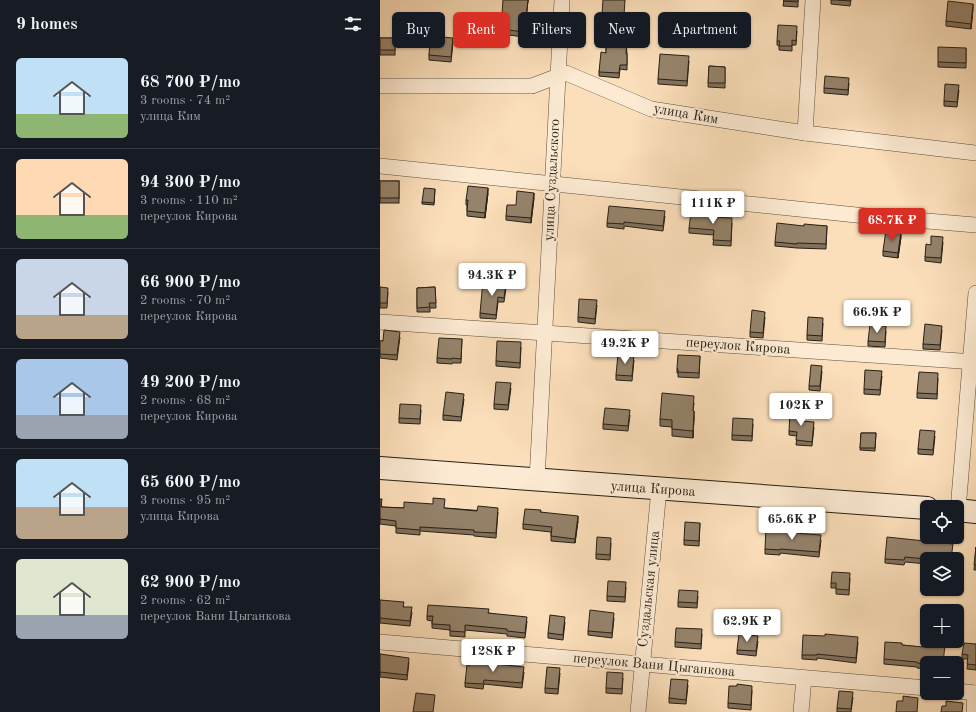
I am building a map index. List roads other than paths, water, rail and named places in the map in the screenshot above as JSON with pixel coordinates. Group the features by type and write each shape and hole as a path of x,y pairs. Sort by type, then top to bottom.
{"street":[{"name":"улица Суздальского","path":"537,480 562,0"},
{"path":"806,133 813,0"},
{"name":"улица Ким","path":"380,86 532,86 566,73 651,108 806,133 976,152"},
{"path":"380,166 866,216 976,225"},
{"path":"964,511 976,293"},
{"name":"переулок Кирова","path":"380,322 973,362"},
{"name":"улица Кирова","path":"380,468 920,508"},
{"name":"Суздальская улица","path":"638,712 659,489"},
{"name":"переулок Вани Цыганкова","path":"380,642 920,687"},
{"path":"802,712 804,678"},
{"path":"964,692 976,693 974,712"}]}
